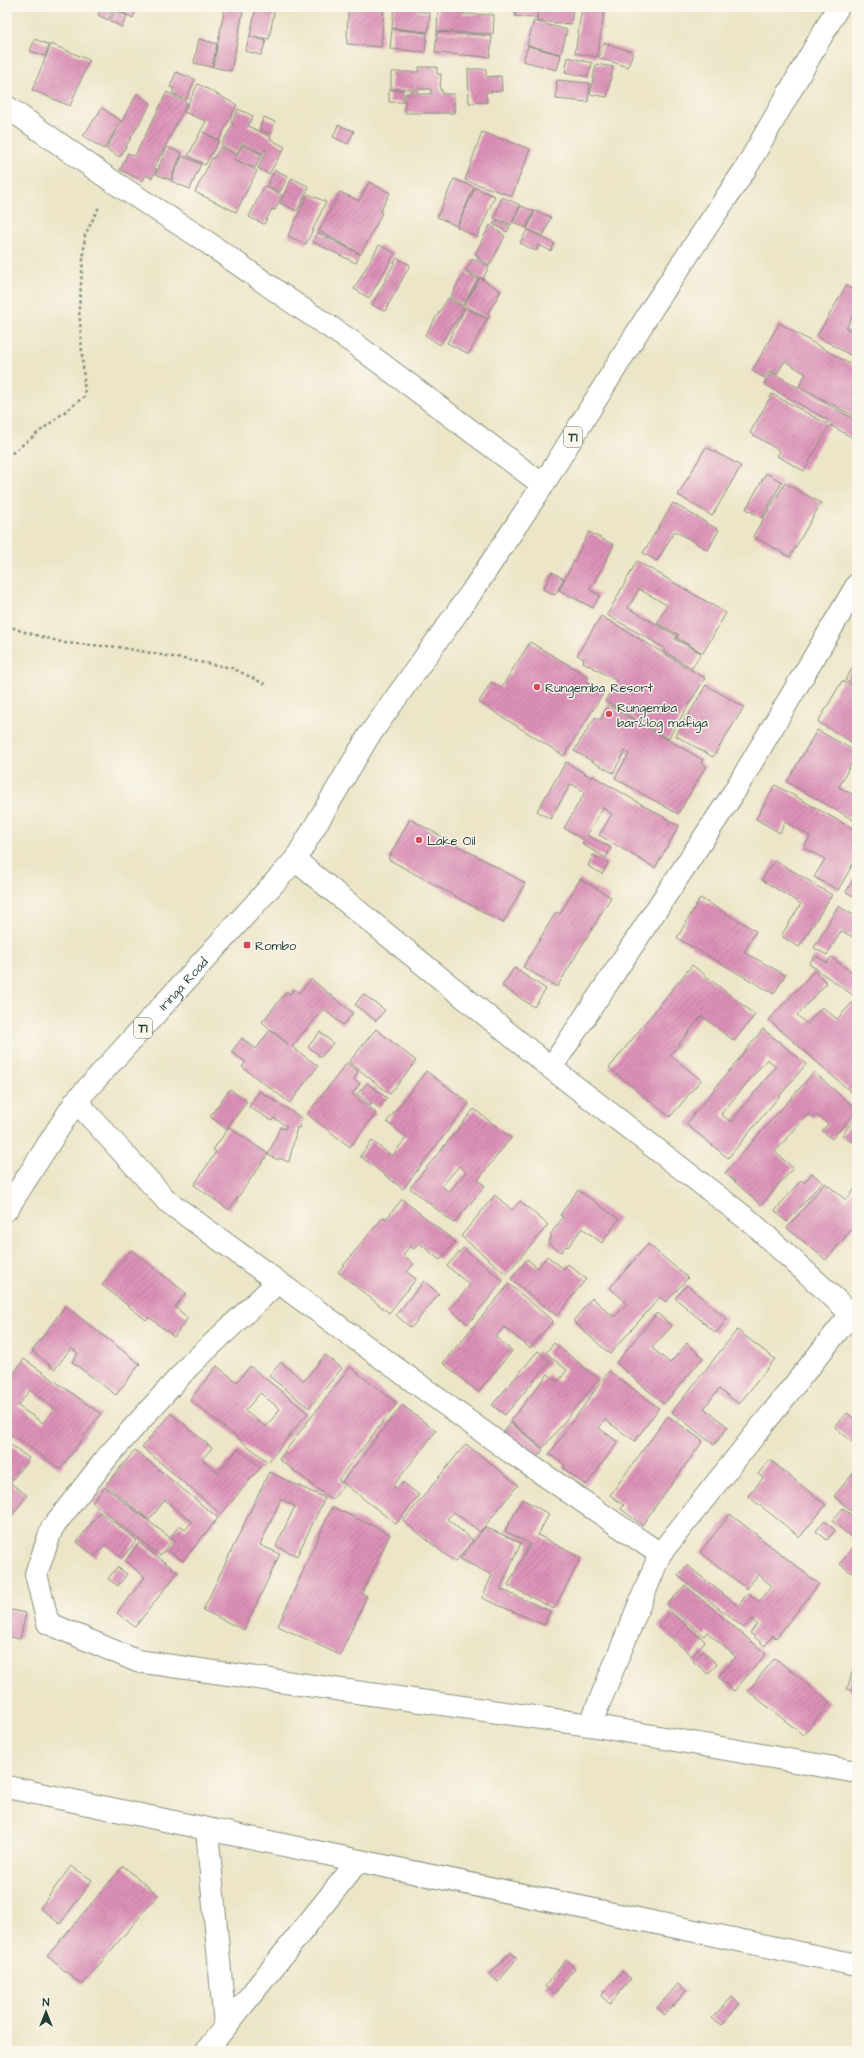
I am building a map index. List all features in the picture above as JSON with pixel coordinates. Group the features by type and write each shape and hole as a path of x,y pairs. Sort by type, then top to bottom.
{"main road":[{"name":"T1","path":"295,860 368,737 471,593 543,485 653,307 746,168 838,7"},
{"path":"7,107 112,181 201,238 351,341 543,485"},
{"path":"551,1068 731,797 857,585"},
{"path":"295,860 551,1068 751,1222 854,1316 660,1554 590,1725"},
{"name":"Iringa Road","path":"7,1209 76,1102 295,860"},
{"path":"76,1102 167,1201 512,1453 660,1554"},
{"path":"278,1282 189,1366 109,1455 52,1528 36,1574 48,1623 137,1661 590,1725 857,1772"},
{"path":"7,1786 207,1830 857,1965"},
{"path":"207,1830 225,2026"},
{"path":"206,2051 358,1861"}],"path":[{"path":"7,457 85,396 79,308 85,235 112,181"},
{"path":"7,625 22,632 65,643 118,647 232,668 267,685"}],"building":[{"path":"101,7 113,9 108,20 98,15"},
{"path":"117,7 137,7 133,18 116,9"},
{"path":"225,7 244,7 231,71 213,67"},
{"path":"256,7 275,7 269,39 250,36"},
{"path":"342,7 384,7 381,47 347,44 348,9"},
{"path":"394,7 418,7 417,11 430,13 428,32 392,28"},
{"path":"438,7 463,7 463,14 494,15 493,34 437,31"},
{"path":"476,7 494,7 492,12"},
{"path":"516,7 538,7 537,18 515,16"},
{"path":"538,7 573,9 571,24 537,21"},
{"path":"582,7 605,7 597,57 575,53"},
{"path":"115,10 127,16 122,27 110,21"},
{"path":"534,21 567,30 561,54 527,45"},
{"path":"392,29 427,33 425,52 390,49"},
{"path":"437,32 492,36 490,57 435,53"},
{"path":"250,36 266,41 261,55 245,51"},
{"path":"35,39 49,45 45,56 30,51"},
{"path":"199,39 217,44 212,67 194,63"},
{"path":"604,43 633,52 628,67 599,58"},
{"path":"51,44 89,60 70,106 32,90"},
{"path":"528,46 561,55 557,70 523,61"},
{"path":"568,57 592,63 588,77 565,72"},
{"path":"596,64 613,67 607,97 590,94"},
{"path":"419,67 437,67 437,74 441,74 440,90 442,90 442,94 454,94 454,113 405,113 405,94 411,94 411,91 418,91 418,94 431,94 431,89 391,89 391,72 419,72"},
{"path":"468,69 486,69 486,77 501,76 502,91 486,92 487,102 469,103"},
{"path":"176,72 195,79 186,100 172,93 174,89 170,87"},
{"path":"557,80 590,83 588,102 556,99"},
{"path":"198,84 237,105 219,140 203,132 219,141 205,165 188,156 206,121 184,112"},
{"path":"389,90 403,90 403,102 389,102"},
{"path":"167,92 187,103 154,168 157,169 152,178 146,175 143,181 120,170 128,153 135,156"},
{"path":"137,94 151,103 120,157 106,149"},
{"path":"102,108 121,121 104,149 83,136"},
{"path":"238,109 253,116 248,126 271,137 270,139 285,147 269,174 258,168 267,151 265,149 263,154 242,143 237,153 221,145 233,124 231,123"},
{"path":"264,117 275,122 271,134 259,129"},
{"path":"338,125 354,131 348,144 333,137"},
{"path":"482,132 530,149 512,196 465,180"},
{"path":"243,145 262,155 255,168 234,159 257,171 236,212 195,192 212,158 214,158 220,147 237,155"},
{"path":"167,147 182,153 170,180 156,174"},
{"path":"182,156 201,164 190,189 171,181"},
{"path":"275,170 288,176 280,192 267,186"},
{"path":"292,178 309,187 297,211 280,203"},
{"path":"454,179 474,187 457,226 437,217"},
{"path":"369,182 390,193 380,212 382,213 361,254 319,231 340,192 359,201"},
{"path":"264,186 282,195 275,210 272,209 264,224 249,217"},
{"path":"475,188 495,196 477,237 457,227"},
{"path":"308,194 326,202 306,244 288,236"},
{"path":"502,197 520,205 511,225 494,218"},
{"path":"521,206 534,211 526,228 513,222"},
{"path":"535,211 551,217 543,236 527,229"},
{"path":"496,220 510,227 507,232 493,224"},
{"path":"490,225 505,236 490,265 478,259 479,256 475,254"},
{"path":"527,230 555,244 551,251 539,245 536,251 520,243"},
{"path":"318,233 360,254 356,263 313,242"},
{"path":"379,245 395,253 369,298 354,289"},
{"path":"397,258 410,265 385,311 372,305"},
{"path":"472,259 489,266 483,279 466,271"},
{"path":"465,272 478,279 463,305 450,297"},
{"path":"480,278 501,291 488,313 490,315 488,319 464,305"},
{"path":"846,286 857,292 857,309 846,328 857,335 857,359 817,336"},
{"path":"448,298 464,308 440,345 425,335"},
{"path":"465,308 487,319 469,354 447,343"},
{"path":"779,323 857,368 857,418 799,386 806,374 785,361 777,374 770,370 765,378 752,371"},
{"path":"771,372 857,421 857,435 855,439 830,425 804,471 777,456 780,451 750,433 772,394 827,424 829,421 764,384"},
{"path":"706,447 741,466 712,516 678,495"},
{"path":"766,473 782,482 762,518 746,509"},
{"path":"785,483 821,503 790,557 753,536"},
{"path":"673,503 719,530 708,550 675,531 657,561 643,553"},
{"path":"589,532 614,545 590,590 600,595 593,608 559,590"},
{"path":"637,561 726,613 703,653 677,638 679,635 657,623 667,605 639,589 628,608 677,636 675,639 701,653 692,668 663,651 665,648 607,615"},
{"path":"552,572 564,579 555,595 543,589"},
{"path":"601,616 705,678 668,739 605,701 617,681 583,662 584,659 577,655"},
{"path":"530,642 589,677 586,681 604,692 564,756 479,702 491,682 501,688"},
{"path":"853,667 857,669 857,687 845,680"},
{"path":"842,681 857,690 857,745 818,722"},
{"path":"706,685 744,707 713,757 676,736"},
{"path":"608,705 703,760 701,763 706,766 678,814 615,778 629,754 625,751 613,773 574,751 595,717 600,720"},
{"path":"817,730 857,752 839,787 857,797 857,822 787,782"},
{"path":"566,762 679,826 655,868 599,835 612,814 603,808 587,835 611,848 606,858 582,844 584,840 564,828 585,792 571,784 550,819 537,811"},
{"path":"775,785 857,831 857,857 838,890 814,877 825,859 804,848 810,836 785,822 780,833 756,819"},
{"path":"410,819 525,883 503,923 388,859"},
{"path":"593,855 608,863 602,874 588,866"},
{"path":"775,860 832,895 799,947 781,936 801,904 762,880"},
{"path":"857,873 857,898 846,892"},
{"path":"580,879 611,897 557,987 523,967 556,912 560,914"},
{"path":"700,898 756,931 744,952 785,975 774,994 677,938"},
{"path":"838,906 857,917 857,939 841,931 827,955 814,948"},
{"path":"815,955 827,963 831,957 857,976 857,998 809,964"},
{"path":"692,965 755,1015 734,1041 702,1016 670,1055 701,1080 670,1117 609,1068"},
{"path":"514,968 546,989 534,1007 502,986"},
{"path":"814,971 827,983 797,1015 807,1024 822,1007 837,1019 852,1003 857,1007 857,1085 851,1092 769,1020"},
{"path":"311,979 353,1013 343,1025 323,1009 292,1047 318,1066 290,1103 242,1067 246,1062 231,1052 242,1038 256,1049 270,1030 288,1044 262,1022 287,991 290,994 294,989 299,993"},
{"path":"363,994 385,1010 376,1021 355,1005"},
{"path":"376,1029 416,1061 390,1094 349,1062"},
{"path":"763,1029 806,1064 728,1158 686,1124","holes":["767,1059 776,1066 731,1122 721,1114"]},
{"path":"320,1032 333,1043 321,1057 308,1047"},
{"path":"347,1063 358,1071 354,1080 360,1084 352,1094 376,1113 350,1147 307,1114"},
{"path":"426,1071 469,1103 403,1189 360,1156 372,1141 392,1156 407,1137 387,1122"},
{"path":"814,1072 857,1110 832,1139 822,1131 828,1124 817,1115 813,1118 808,1114 775,1152 793,1168 761,1205 725,1173"},
{"path":"367,1083 387,1098 379,1108 372,1102 370,1105 357,1094"},
{"path":"230,1089 247,1102 226,1129 210,1116"},
{"path":"259,1091 302,1118 299,1128 297,1127 289,1162 279,1158 278,1160 268,1155 280,1127 285,1129 287,1126 274,1118 272,1121 249,1107"},
{"path":"474,1109 511,1138 478,1180 485,1186 454,1223 410,1188","holes":["459,1166 466,1172 449,1192 442,1186"]},
{"path":"857,1117 857,1135 851,1142 842,1135"},
{"path":"229,1127 268,1154 229,1210 194,1185 216,1152 213,1150"},
{"path":"812,1173 822,1182 787,1222 775,1211 801,1180 804,1183"},
{"path":"825,1183 846,1200 857,1186 857,1223 826,1260 787,1228"},
{"path":"578,1190 619,1219 602,1243 582,1228 568,1247 566,1246 561,1252 548,1243 552,1237 550,1235 563,1217 560,1215"},
{"path":"495,1195 512,1210 520,1201 548,1225 506,1274 461,1236"},
{"path":"402,1199 455,1242 440,1260 419,1243 414,1249 410,1246 403,1255 414,1264 407,1272 416,1279 389,1313 338,1272 383,1217 386,1219"},
{"path":"648,1244 688,1278 666,1302 660,1297 610,1354 573,1321 592,1298 614,1317 627,1303 610,1288"},
{"path":"463,1248 503,1281 468,1324 450,1309 470,1285 447,1266"},
{"path":"131,1250 186,1293 175,1307 188,1318 174,1337 149,1317 146,1320 102,1285"},
{"path":"547,1256 564,1269 568,1264 586,1279 557,1316 511,1279 527,1259 538,1268"},
{"path":"424,1281 439,1294 411,1328 396,1315"},
{"path":"509,1284 553,1321 530,1348 504,1327 496,1337 512,1351 478,1392 443,1363"},
{"path":"687,1285 727,1319 716,1333 675,1298"},
{"path":"65,1306 140,1364 116,1395 72,1362 78,1353 71,1348 55,1369 32,1351"},
{"path":"657,1313 672,1326 652,1348 670,1363 687,1343 703,1358 664,1404 616,1363"},
{"path":"737,1330 775,1359 739,1404 719,1389 704,1408 728,1427 714,1445 672,1412"},
{"path":"554,1343 599,1379 543,1448 510,1421 548,1374 558,1382 567,1370 546,1353"},
{"path":"538,1351 550,1362 505,1415 492,1405"},
{"path":"325,1355 342,1368 309,1408 269,1376 281,1362 304,1381"},
{"path":"24,1359 101,1414 60,1469 7,1431 7,1383","holes":["30,1390 54,1408 43,1423 18,1406"]},
{"path":"217,1366 237,1382 250,1366 308,1413 268,1462 190,1400","holes":["260,1393 280,1409 266,1427 245,1411"]},
{"path":"350,1367 397,1403 338,1480 344,1485 332,1500 279,1459"},
{"path":"609,1371 659,1408 635,1441 605,1420 599,1428 618,1442 586,1485 563,1468 565,1465 549,1454"},
{"path":"402,1405 436,1431 393,1486 397,1489 403,1482 419,1495 396,1524 342,1482"},
{"path":"171,1413 212,1448 202,1459 218,1473 238,1449 261,1467 221,1514 142,1447"},
{"path":"847,1413 857,1421 857,1446 835,1427"},
{"path":"668,1416 703,1441 642,1525 621,1509 624,1505 610,1495"},
{"path":"511,1423 543,1450 535,1459 503,1433"},
{"path":"7,1442 29,1458 10,1483 27,1495 10,1518 7,1516"},
{"path":"466,1444 518,1485 480,1532 454,1512 447,1519 473,1540 455,1562 403,1521"},
{"path":"135,1450 218,1518 183,1561 168,1550 176,1541 171,1536 180,1525 185,1530 192,1522 165,1500 149,1520 106,1485"},
{"path":"770,1460 826,1505 800,1537 748,1496 763,1478 758,1474"},
{"path":"857,1469 857,1516 834,1496"},
{"path":"269,1472 325,1498 297,1556 276,1546 295,1506 281,1499 260,1545 280,1554 244,1630 203,1610"},
{"path":"105,1487 173,1540 160,1556 92,1502"},
{"path":"522,1499 549,1514 538,1535 581,1558 554,1609 508,1585 530,1544 505,1531"},
{"path":"332,1507 390,1534 362,1594 367,1596 340,1655 278,1626"},
{"path":"843,1508 857,1520 857,1530 851,1537 832,1521"},
{"path":"100,1512 137,1540 122,1558 105,1545 95,1557 77,1542"},
{"path":"730,1514 819,1584 776,1638 773,1635 765,1646 750,1633 757,1624 752,1619 744,1628 678,1576 687,1565 738,1606 748,1593 759,1602 772,1586 758,1574 747,1589 700,1552"},
{"path":"824,1521 835,1530 827,1540 816,1531"},
{"path":"485,1527 521,1543 500,1589 550,1611 544,1625 482,1598 492,1575 460,1559"},
{"path":"857,1542 857,1577 840,1564"},
{"path":"139,1543 178,1572 135,1627 117,1613 145,1577 125,1561"},
{"path":"117,1567 127,1574 118,1586 108,1579"},
{"path":"685,1585 766,1654 734,1691 718,1677 736,1657 707,1632 704,1636 667,1605"},
{"path":"7,1609 26,1613 20,1639 7,1636"},
{"path":"671,1612 705,1641 692,1656 658,1626"},
{"path":"702,1651 717,1664 708,1674 693,1661"},
{"path":"857,1657 857,1692 847,1689"},
{"path":"775,1658 830,1702 803,1735 748,1691"},
{"path":"857,1717 857,1734 853,1733"},
{"path":"71,1866 92,1880 60,1924 40,1908"},
{"path":"123,1866 158,1895 82,1985 47,1956"},
{"path":"510,1952 517,1958 498,1982 490,1975"},
{"path":"566,1960 575,1968 554,1994 545,1986"},
{"path":"622,1971 631,1979 610,2004 601,1996"},
{"path":"678,1984 686,1991 665,2015 657,2008"},
{"path":"732,1997 740,2004 721,2025 712,2018"}],"place":[{"name":"Rungemba Resort","path":"537,687"},
{"name":"Rungemba bar&log mafiga","path":"609,714"},
{"name":"Lake Oil","path":"419,840"},
{"name":"Rombo","path":"247,945"}]}
